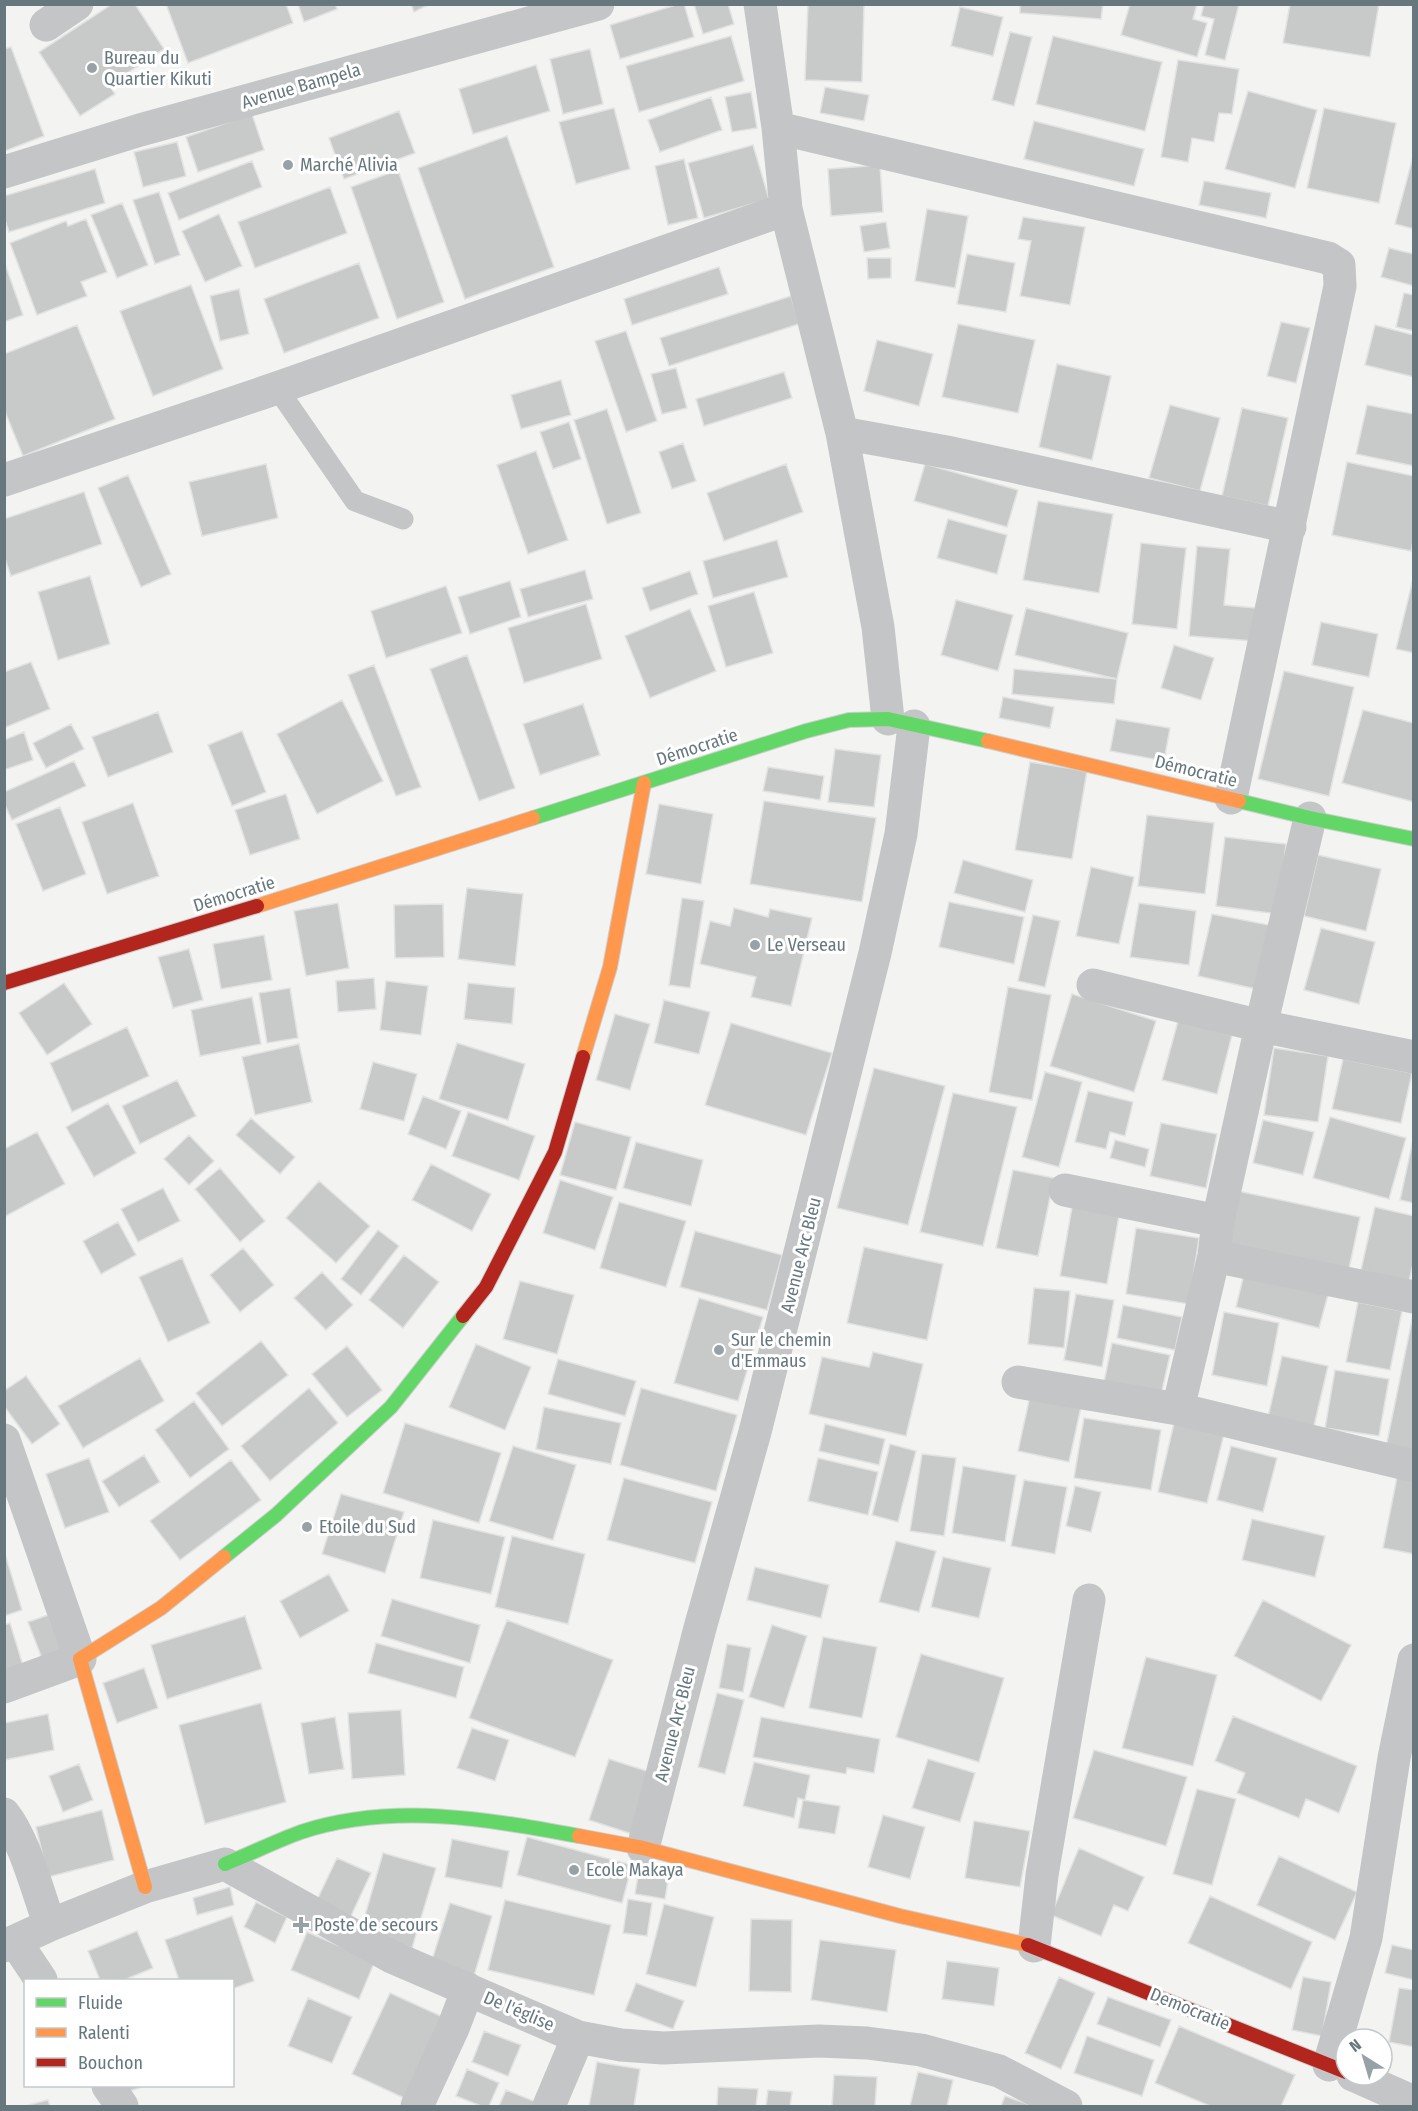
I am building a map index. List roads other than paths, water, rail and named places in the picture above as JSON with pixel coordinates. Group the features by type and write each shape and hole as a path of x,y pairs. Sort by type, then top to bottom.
{"street":[{"path":"46,25 77,4"},
{"name":"Avenue Bampela","path":"4,172 140,130 598,4"},
{"name":"Avenue Arc Bleu","path":"643,1848 700,1628 764,1399 872,965 901,834 901,722 878,627 842,433 786,209 778,128 760,4"},
{"path":"778,128 1328,258 1338,265 1340,286 1231,798"},
{"path":"4,480 277,388 786,209"},
{"path":"842,433 952,453 1290,527"},
{"name":"Démocratie","path":"4,983 247,909 806,731 849,720 901,722 1016,747 1310,818 1413,839"},
{"path":"4,1687 80,1659 161,1608 276,1515 391,1407 486,1287 555,1152 610,967 644,783"},
{"path":"1179,1409 1214,1256 1218,1221 1261,1026 1310,818"},
{"path":"1093,985 1261,1026 1413,1057"},
{"path":"1065,1190 1218,1221"},
{"path":"1214,1256 1413,1297"},
{"path":"1018,1382 1179,1409 1413,1466"},
{"path":"4,1440 80,1659 145,1887"},
{"path":"1034,1946 1042,1875 1089,1600"},
{"path":"1351,2027 1394,1758 1413,1660"},
{"path":"4,1814 12,1823 50,1925"},
{"name":"Democratie","path":"225,1864 302,1832 363,1818 417,1814 514,1824 643,1848 900,1916 1034,1946 1334,2067"},
{"path":"39,1979 10,1944 50,1925 145,1887 225,1864"},
{"name":"De l'église","path":"225,1864 392,1957 579,2037 621,2045 663,2048 819,2042 867,2043 921,2050 999,2071 1066,2106"},
{"path":"417,2106 453,2028 468,1989"},
{"path":"549,2106 579,2037"},
{"path":"109,2087 122,2106"},
{"name":"Democratie","path":"1379,2087 1413,2102"}],"lane":[{"path":"277,388 355,501 403,519"}],"place":[{"name":"Bureau du Quartier Kikuti","path":"92,68"},
{"name":"Marché Alivia","path":"288,165"},
{"name":"Le Verseau","path":"755,945"},
{"name":"Sur le chemin d'Emmaus","path":"719,1350"},
{"name":"Etoile du Sud","path":"307,1527"},
{"name":"Ecole Makaya","path":"574,1870"},
{"name":"Poste de secours","path":"301,1925"}]}
